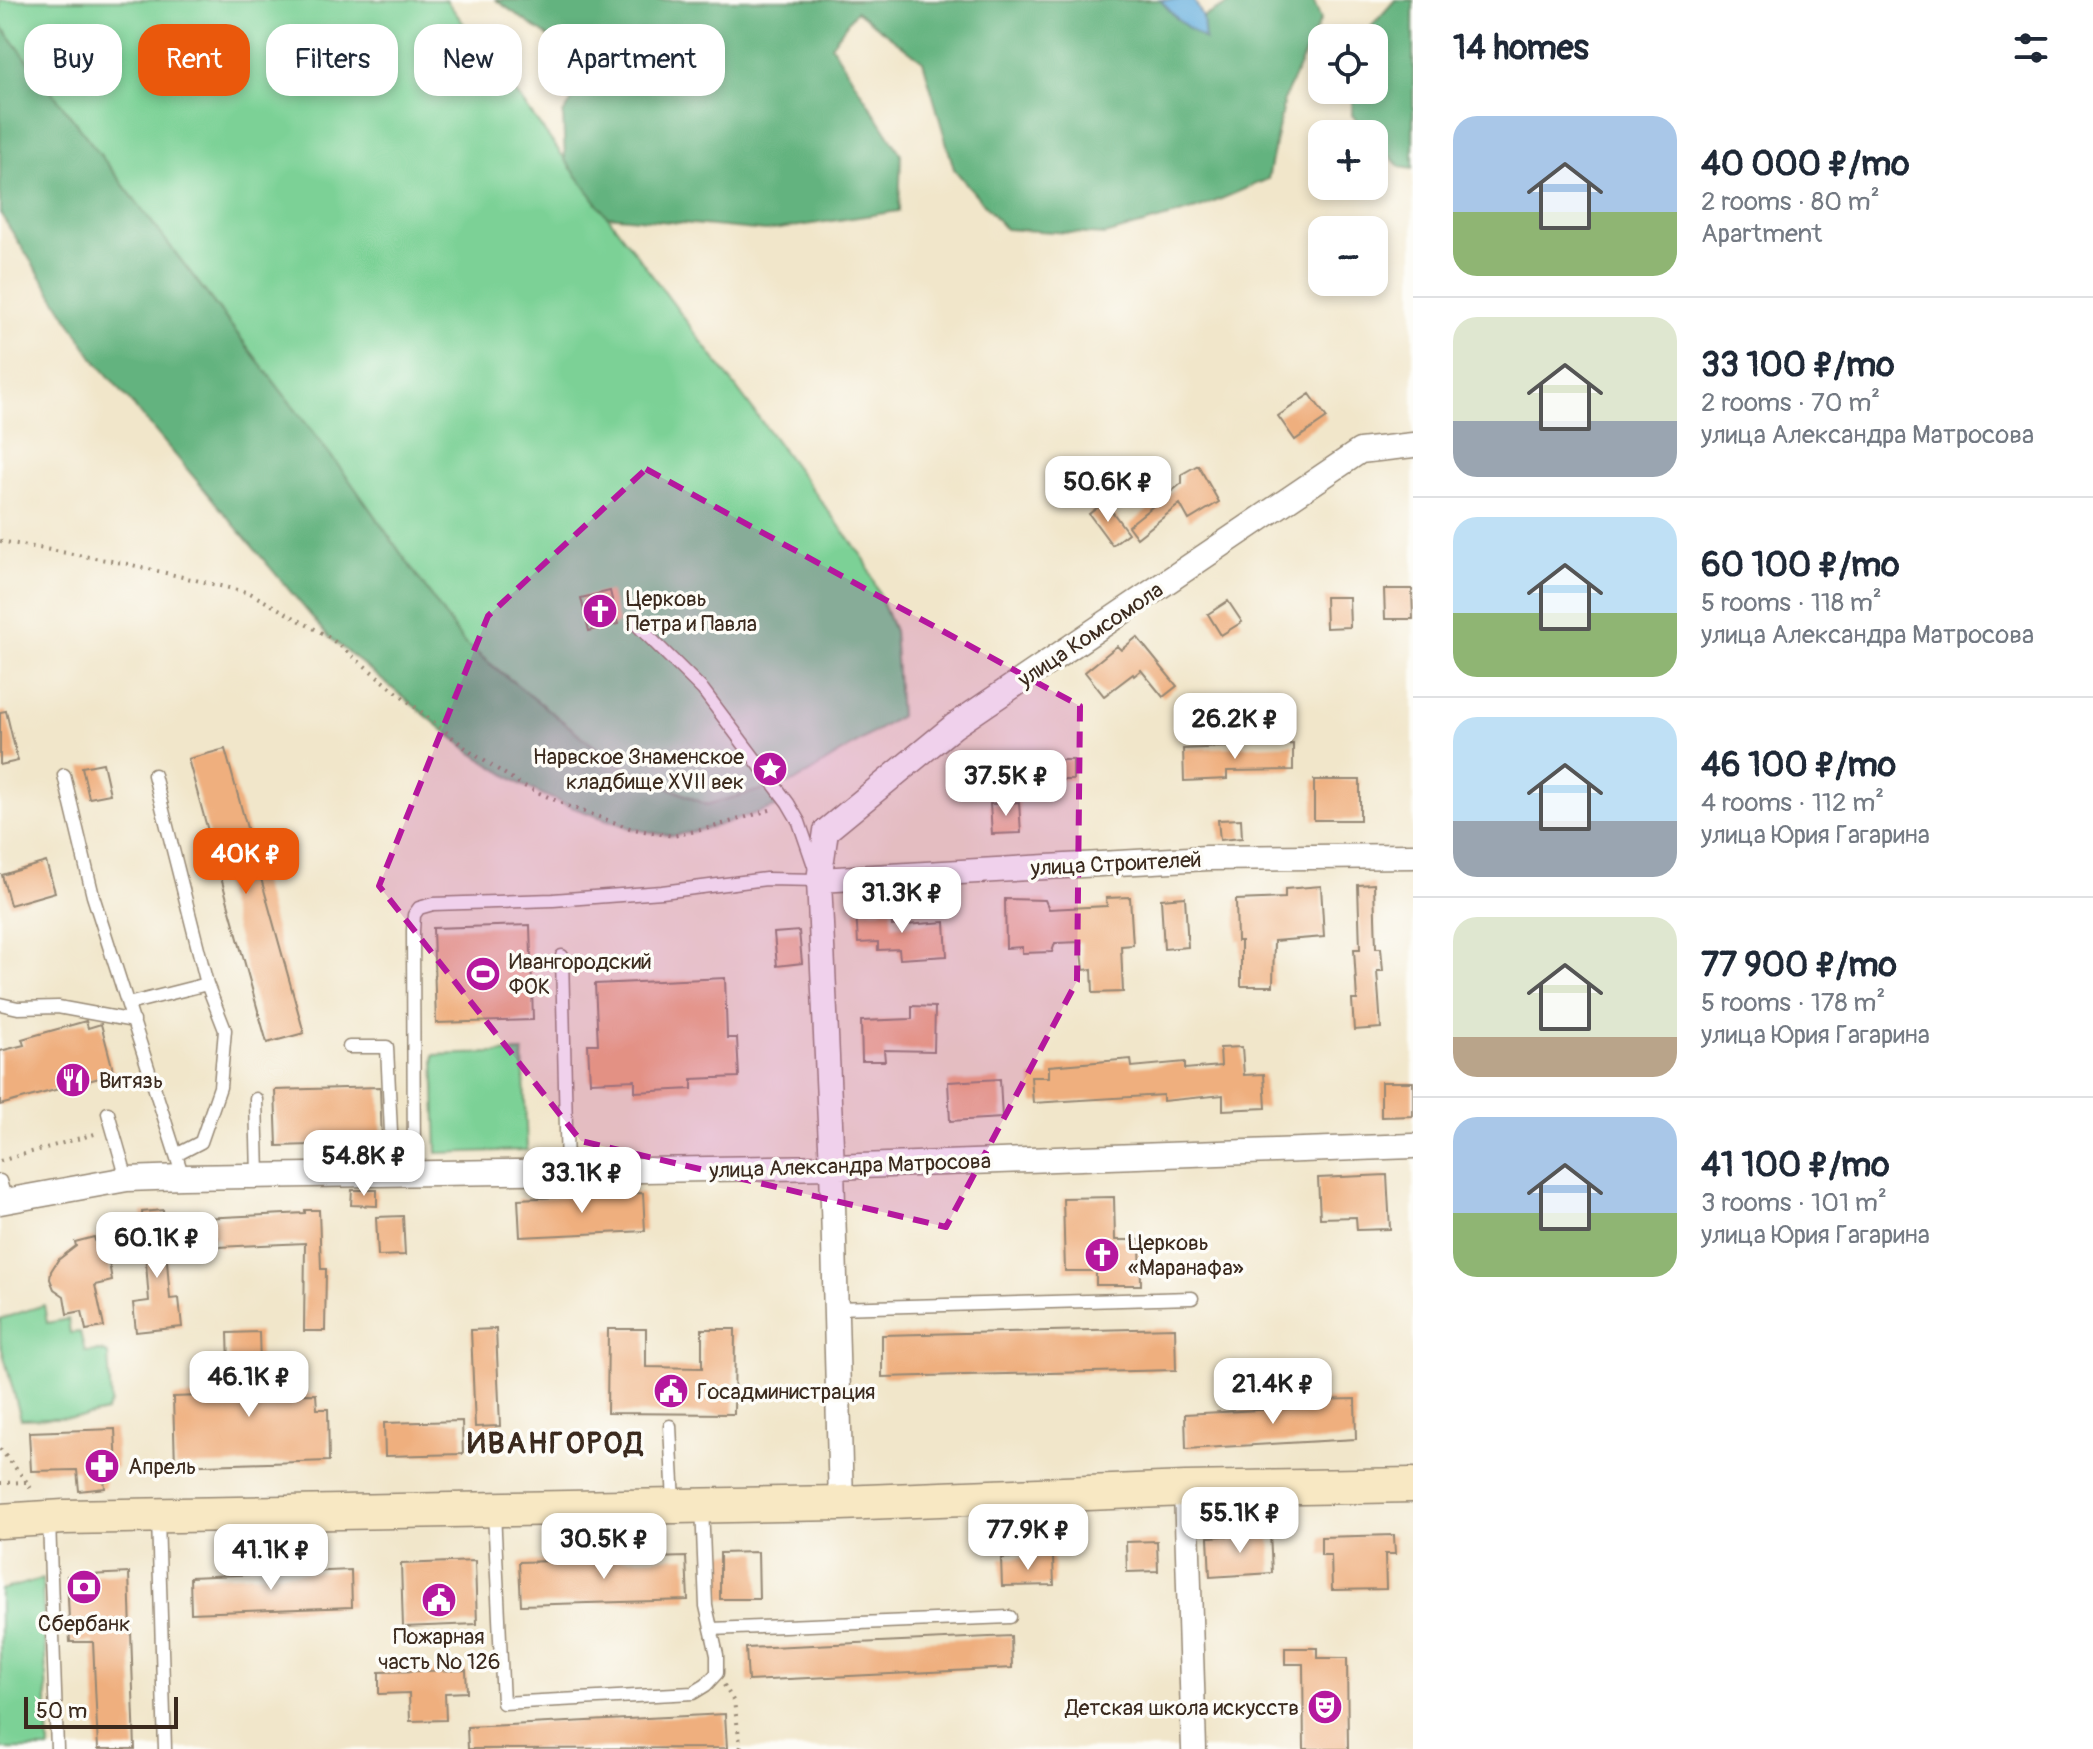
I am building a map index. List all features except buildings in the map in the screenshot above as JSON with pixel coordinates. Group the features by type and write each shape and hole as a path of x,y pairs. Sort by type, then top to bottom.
{"street":[{"name":"улица Комсомола","path":"841,1503 832,1167 819,880 826,831 954,726 1360,451 1413,445"},
{"name":"улица Строителей","path":"819,880 1207,858 1413,856"},
{"name":"улица Александра Матросова","path":"2,1195 127,1179 180,1166 258,1176 403,1175 832,1167 1413,1146"},
{"path":"0,1521 158,1515 841,1503 1186,1489 1413,1485"},
{"path":"1186,1489 1194,1749"}],"lane":[{"path":"403,1175 413,931 414,915 419,908 433,904 662,892 766,879 819,880 799,822 788,803 703,690 634,622"},
{"path":"64,775 93,896 180,1166"},
{"path":"154,775 207,984 225,1030 220,1087 201,1142 180,1166"},
{"path":"562,956 567,1172"},
{"path":"128,1004 207,984"},
{"path":"0,1004 18,1008 58,1007 134,1021"},
{"path":"349,1047 387,1047 403,1175"},
{"path":"256,1099 258,1176"},
{"path":"108,1113 127,1179"},
{"path":"836,1308 1192,1298"},
{"path":"494,1509 503,1703 693,1693 717,1673 717,1655 670,1426"},
{"path":"158,1515 165,1749"},
{"path":"49,1518 57,1749"},
{"path":"711,1629 1010,1617"}],"path":[{"path":"0,541 128,564 250,593 329,637 472,753 522,785 568,806 633,829 673,836 788,803"},
{"path":"0,1161 112,1128"},
{"path":"0,1449 27,1482"},
{"path":"717,1673 734,1702 741,1749"}],"highlighted area":[{"path":"646,469 1080,706 1077,981 946,1227 581,1141 379,886 488,616"}],"green space":[{"path":"0,0 446,0 464,24 414,24 414,96 518,96 865,560 894,631 900,716 794,782 707,805 614,762 464,643 350,481 55,96 122,96 122,24 24,24 24,55 0,24"},
{"path":"496,0 1160,0 1204,39 1203,17 1236,0 1313,0 1321,19 1319,24 1308,24 1308,47 1284,99 1268,179 1200,208 1105,235 1005,229 954,169 923,61 856,11 831,45 901,154 899,211 766,231 607,216 565,160 563,114 575,96 725,96 725,24 538,24 538,30"},
{"path":"1395,0 1413,0 1413,169 1400,167 1388,154 1388,120 1357,120 1352,115 1352,104 1388,104 1388,24 1374,24"},
{"path":"0,24 24,55 24,96 55,96 350,481 464,643 614,762 706,805 776,786 788,803 673,836 633,829 568,806 522,785 472,753 329,637 94,359 0,213"},
{"path":"523,1052 527,1150 437,1153 434,1055"},
{"path":"44,1305 47,1323 68,1319 70,1333 80,1332 85,1352 108,1354 111,1403 106,1412 83,1417 21,1419 0,1342 0,1319"},
{"path":"42,1579 49,1749 0,1749 0,1590"}],"water":[{"path":"1160,0 1194,0 1203,17 1205,40 1179,21"}],"place":[{"name":"Церковь Петра и Павла","path":"600,611"},
{"name":"Нарвское Знаменское кладбище XVII век","path":"770,769"},
{"name":"Ивангородский ФОК","path":"483,974"},
{"name":"Витязь","path":"73,1080"},
{"name":"Церковь «Маранафа»","path":"1102,1255"},
{"name":"Госадминистрация","path":"671,1391"},
{"name":"Апрель","path":"102,1466"},
{"name":"Сбербанк","path":"84,1587"},
{"name":"Пожарная часть № 126","path":"439,1600"},
{"name":"Детская школа искусств","path":"1325,1707"}],"district":[{"name":"ИВАНГОРОД","path":"556,1443"}]}
